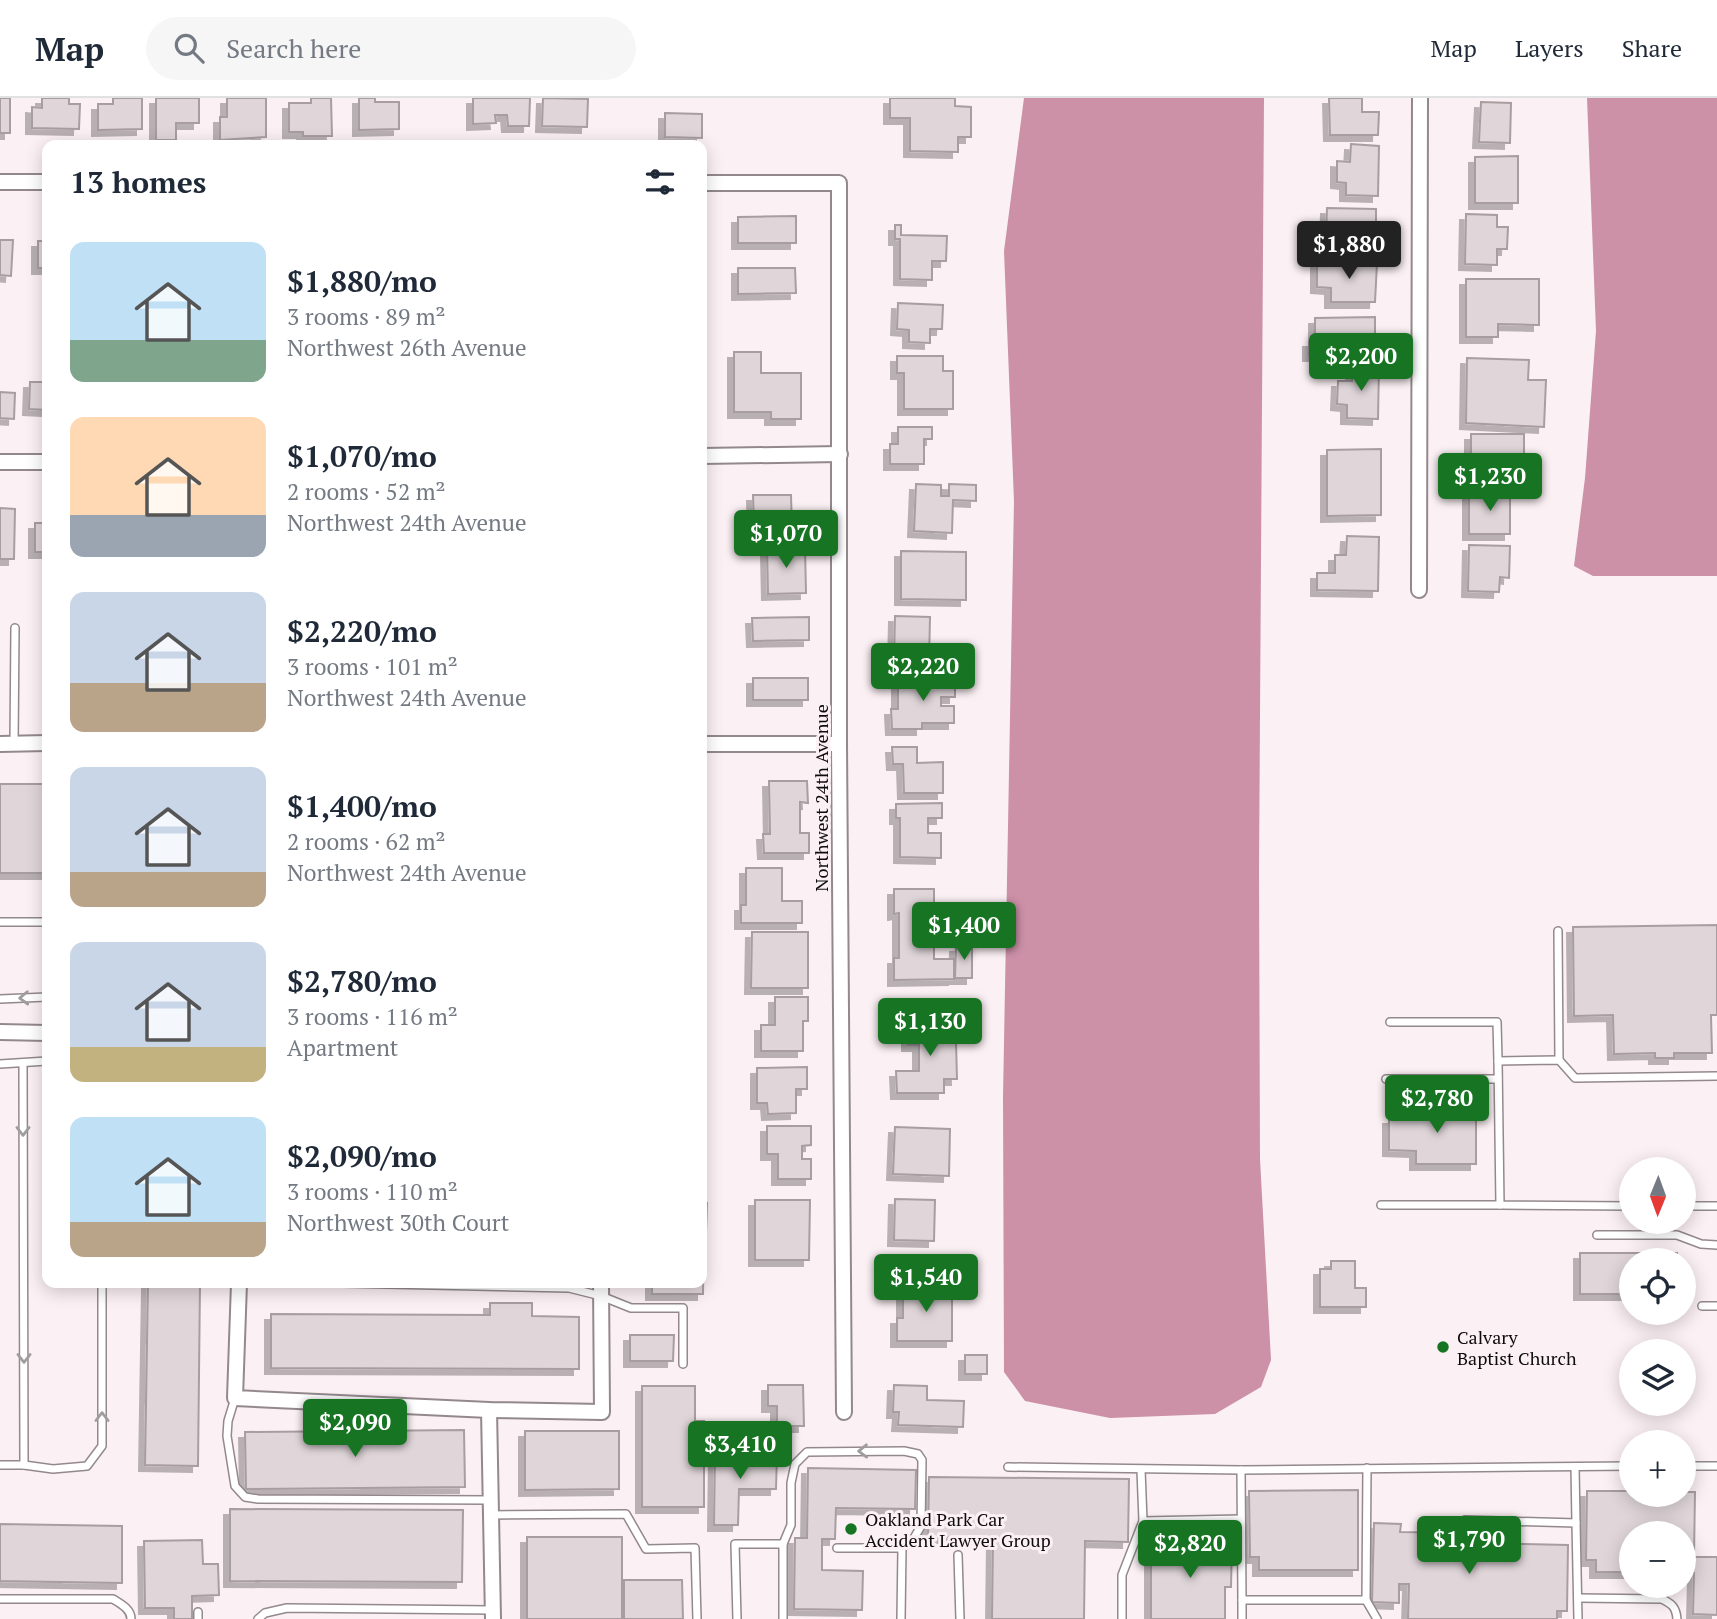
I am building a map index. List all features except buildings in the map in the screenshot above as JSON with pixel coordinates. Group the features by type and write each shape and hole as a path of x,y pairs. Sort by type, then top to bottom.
{"street":[{"path":"1419,590 1420,98"},
{"path":"0,182 42,182"},
{"name":"Northwest 24th Avenue","path":"707,183 839,183 839,744 844,1412"},
{"path":"707,456 840,454"},
{"path":"0,462 42,462"},
{"path":"7,744 42,743"},
{"path":"707,744 839,744"},
{"path":"0,1032 42,1033"},
{"path":"239,1288 235,1398 488,1410 602,1412 601,1289"},
{"path":"488,1410 492,1614"}],"lane":[{"path":"7,744 15,628"},
{"path":"0,922 42,922"},
{"path":"1558,931 1559,1060 1575,1078 1717,1076"},
{"path":"0,999 42,997"},
{"path":"1390,1022 1497,1022 1500,1205"},
{"path":"1498,1061 1559,1060"},
{"path":"0,1064 42,1061"},
{"path":"23,1063 24,1465"},
{"path":"1385,1079 1498,1079"},
{"path":"1381,1205 1619,1206"},
{"path":"1696,1206 1717,1206"},
{"path":"1597,1235 1678,1235 1701,1244 1717,1245"},
{"path":"0,1465 53,1469 87,1465 102,1447 102,1288"},
{"path":"569,1288 601,1289 631,1308 683,1308 683,1364"},
{"path":"1702,1306 1717,1306"},
{"path":"235,1398 228,1421 227,1436 235,1486 245,1497 490,1500"},
{"path":"783,1619 783,1544 791,1525 791,1483 795,1464 807,1452 904,1451 918,1454 922,1460 921,1527 914,1538 902,1548 837,1548"},
{"path":"1008,1467 1241,1470 1619,1466"},
{"path":"1696,1466 1717,1466"},
{"path":"1575,1467 1578,1619"},
{"path":"1367,1468 1366,1600 1377,1619"},
{"path":"1122,1619 1122,1575 1143,1521 1141,1470"},
{"path":"1241,1470 1242,1619"},
{"path":"490,1515 626,1514 646,1549 695,1548 697,1619"},
{"path":"1143,1521 1241,1519"},
{"path":"1465,1520 1576,1523"},
{"path":"737,1619 735,1544 783,1544"},
{"path":"901,1619 902,1548"},
{"path":"958,1555 960,1619"},
{"path":"1578,1598 1662,1599 1676,1611 1676,1619"},
{"path":"0,1599 113,1599 124,1605 131,1617"},
{"path":"1242,1600 1366,1600"},
{"path":"258,1619 265,1613 287,1608 492,1614"}],"shaded area":[{"path":"1024,98 1264,98 1260,1159 1271,1360 1261,1387 1215,1414 1110,1418 1025,1401 1004,1372 1003,1097 1014,501 1004,251"},
{"path":"1587,98 1717,98 1717,576 1593,576 1574,566 1585,478 1596,331"}],"place":[{"name":"Calvary Baptist Church","path":"1443,1347"},
{"name":"Oakland Park Car Accident Lawyer Group","path":"851,1529"}]}
